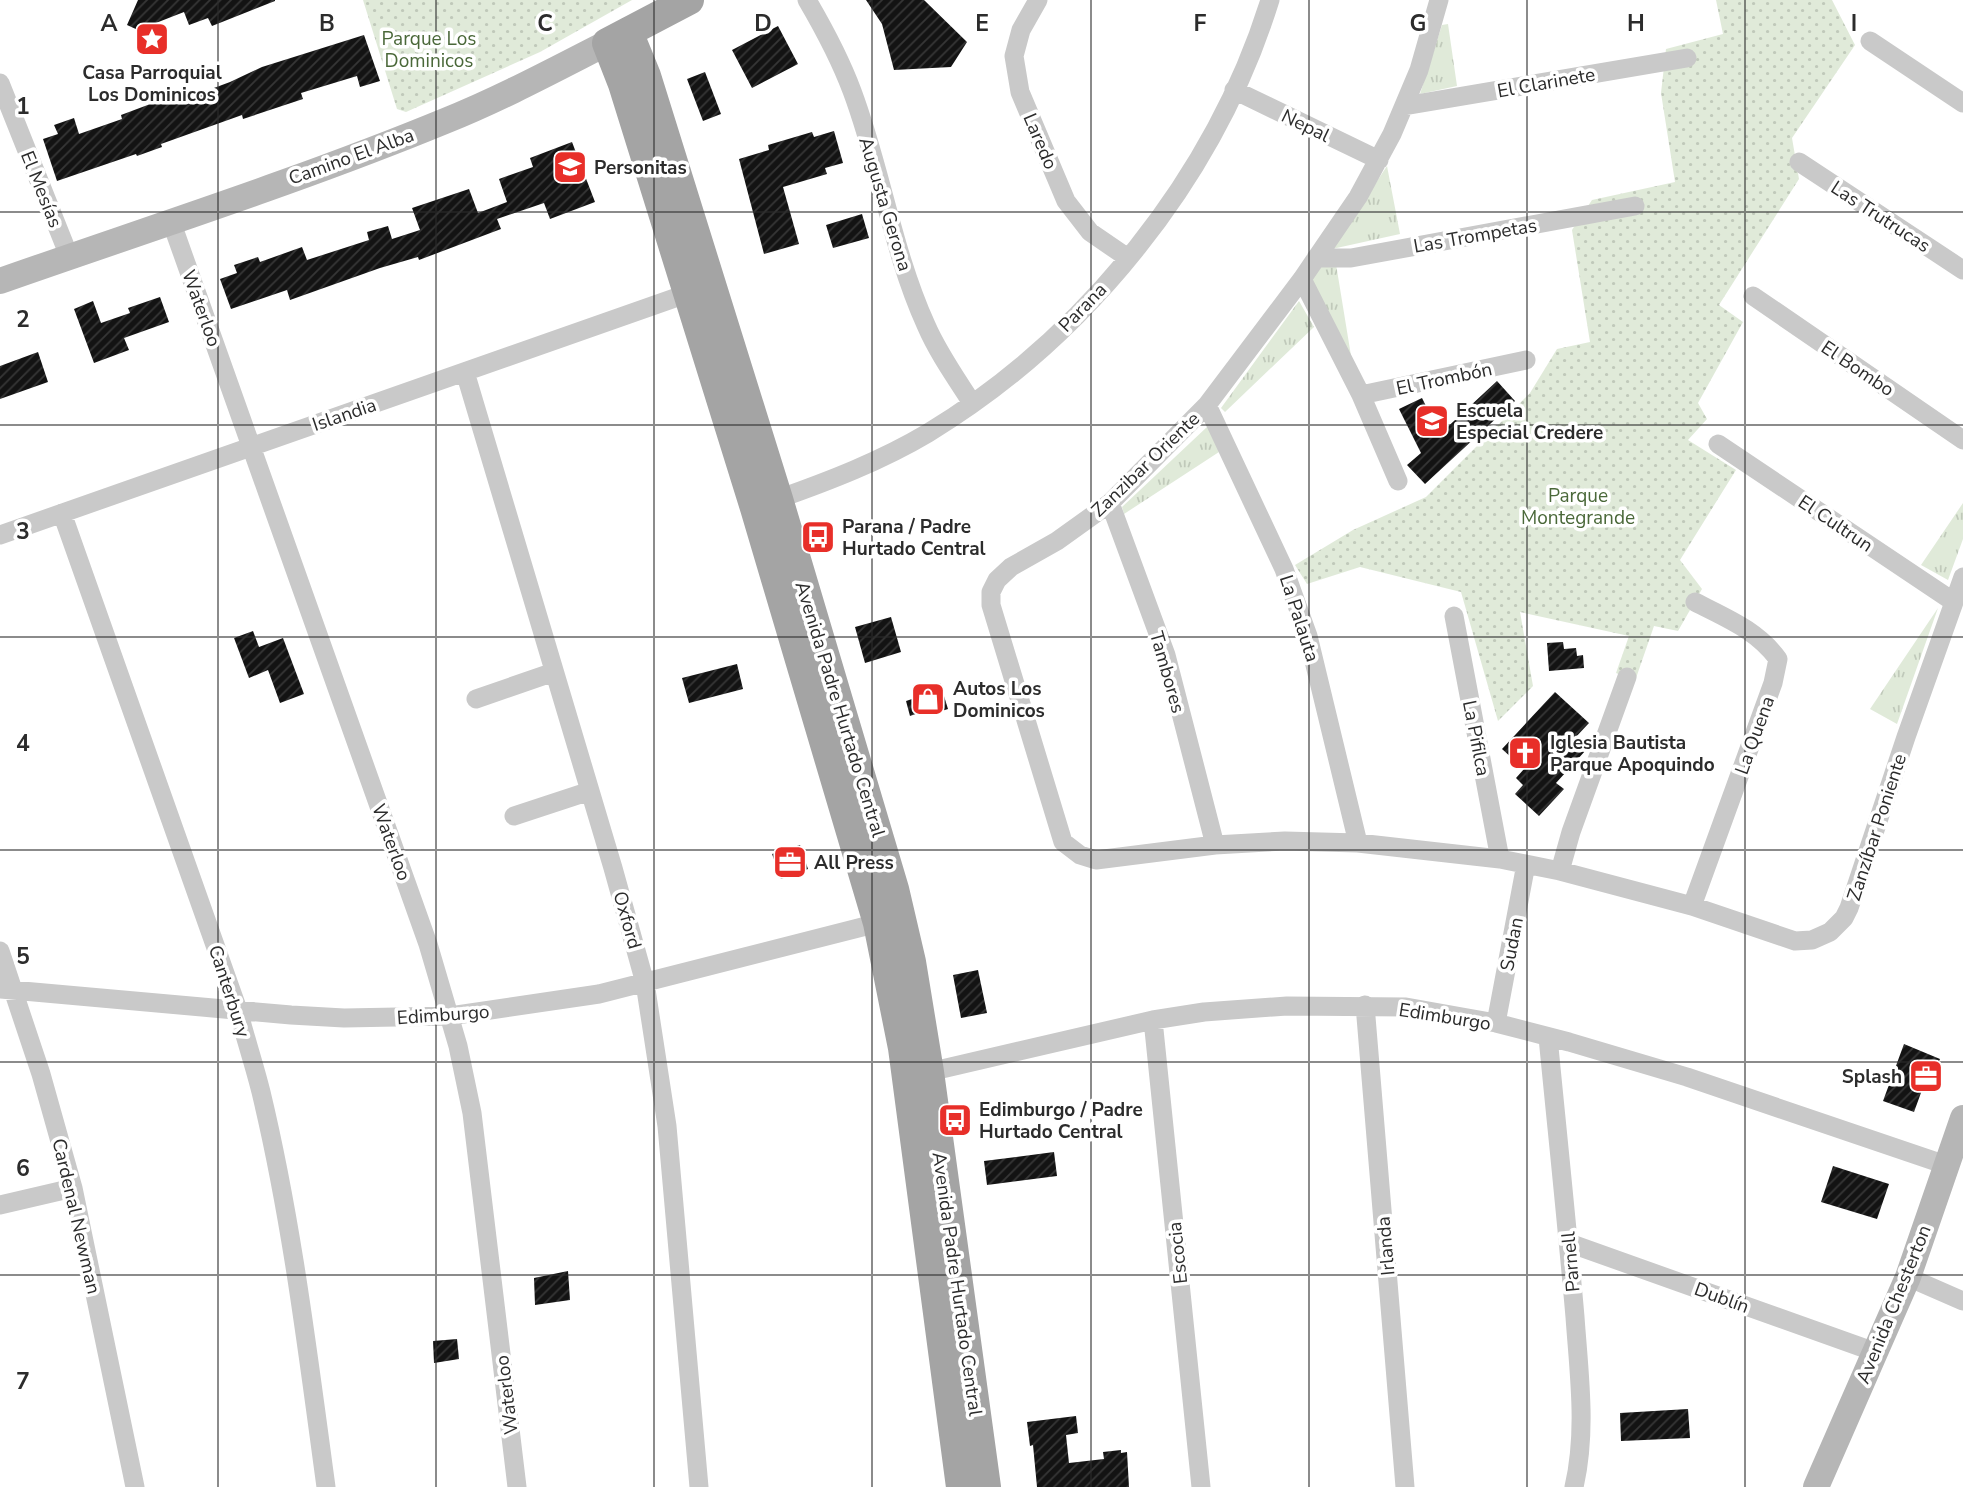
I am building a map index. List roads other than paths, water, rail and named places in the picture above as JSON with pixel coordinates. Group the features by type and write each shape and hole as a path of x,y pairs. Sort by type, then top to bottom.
{"main road":[{"name":"Camino El Alba","path":"0,281 444,122 491,102 689,0"},
{"name":"Avenida Padre Hurtado Central","path":"618,38 620,74 689,293 878,923 903,1048 961,1487"},
{"name":"Avenida Padre Hurtado Central","path":"618,38 646,76 778,499 894,889 911,962 929,1072 986,1487"},
{"name":"Avenida Chesterton","path":"1815,1487 1908,1277 1963,1118"}],"street":[{"name":"Augusta Gerona","path":"807,0 824,29 853,93 904,269 926,324 940,354 972,403"},
{"name":"Laredo","path":"1038,0 1021,30 1014,56 1020,92 1066,201 1090,232 1128,258"},
{"name":"Parana","path":"778,499 844,474 928,433 972,403 1055,336 1128,258 1182,183 1234,90 1270,0"},
{"name":"Zanzibar Oriente","path":"1439,0 1419,70 1379,160 1358,197 1301,279 1207,405 1110,503 1057,541 1012,567 997,580 991,593 991,605 1063,842 1080,855 1096,860 1215,845 1285,841 1358,843 1527,864"},
{"path":"1870,41 1963,103"},
{"name":"El Clarinete","path":"1404,106 1687,58"},
{"name":"El Mesías","path":"0,83 69,257"},
{"name":"Nepal","path":"1234,90 1379,160"},
{"name":"Las Trutrucas","path":"1799,162 1963,270"},
{"name":"Las Trompetas","path":"1316,258 1351,258 1634,206"},
{"name":"Waterloo","path":"171,221 424,931 450,1017 464,1075 477,1152 517,1487"},
{"path":"1301,279 1361,395 1398,481"},
{"name":"Islandia","path":"0,535 689,293"},
{"name":"El Bombo","path":"1753,296 1963,440"},
{"name":"El Trombón","path":"1361,395 1526,360"},
{"name":"Oxford","path":"465,372 645,983 667,1126 699,1487"},
{"name":"La Palauta","path":"1207,405 1284,569 1308,636 1358,843"},
{"name":"El Cultrun","path":"1718,444 1954,602"},
{"name":"Tambores","path":"1110,503 1166,656 1215,845"},
{"name":"Canterbury","path":"62,513 237,1010 261,1091 307,1344 326,1487"},
{"name":"Zanzíbar Poniente","path":"1527,864 1692,906 1795,941 1822,937 1837,926 1849,908 1963,577"},
{"name":"La Quena","path":"1692,906 1773,683 1778,659 1755,633 1695,602"},
{"name":"La Pifilca","path":"1454,616 1500,859"},
{"path":"476,699 555,672"},
{"path":"1560,871 1571,832 1627,677"},
{"path":"514,816 590,791"},
{"name":"Sudan","path":"1496,1023 1527,864"},
{"name":"Edimburgo","path":"6,989 344,1018 450,1017 553,1002 645,983 878,923"},
{"name":"Cardenal Newman","path":"0,951 6,989 41,1074 72,1188 135,1487"},
{"name":"Irlanda","path":"1365,1005 1405,1487"},
{"name":"Edimburgo","path":"929,1072 1153,1020 1204,1012 1287,1006 1406,1007 1496,1023 1687,1077 1946,1165"},
{"name":"Escocia","path":"1153,1020 1202,1487"},
{"name":"Parnell","path":"1548,1037 1569,1243 1581,1401 1581,1438 1574,1487"},
{"path":"0,1205 72,1188"},
{"name":"Dublín","path":"1569,1243 1875,1352"},
{"path":"1908,1277 1963,1301"}],"place":[{"name":"Casa Parroquial Los Dominicos","path":"152,39"},
{"name":"Personitas","path":"570,167"},
{"name":"Escuela Especial Credere","path":"1432,421"},
{"name":"Parana / Padre Hurtado Central","path":"818,537"},
{"name":"Autos Los Dominicos","path":"928,699"},
{"name":"Iglesia Bautista Parque Apoquindo","path":"1525,753"},
{"name":"All Press","path":"790,862"},
{"name":"Splash","path":"1926,1076"},
{"name":"Edimburgo / Padre Hurtado Central","path":"955,1120"}],"park label":[{"name":"Parque Los Dominicos","path":"429,49"},
{"name":"Parque Montegrande","path":"1578,506"}]}
